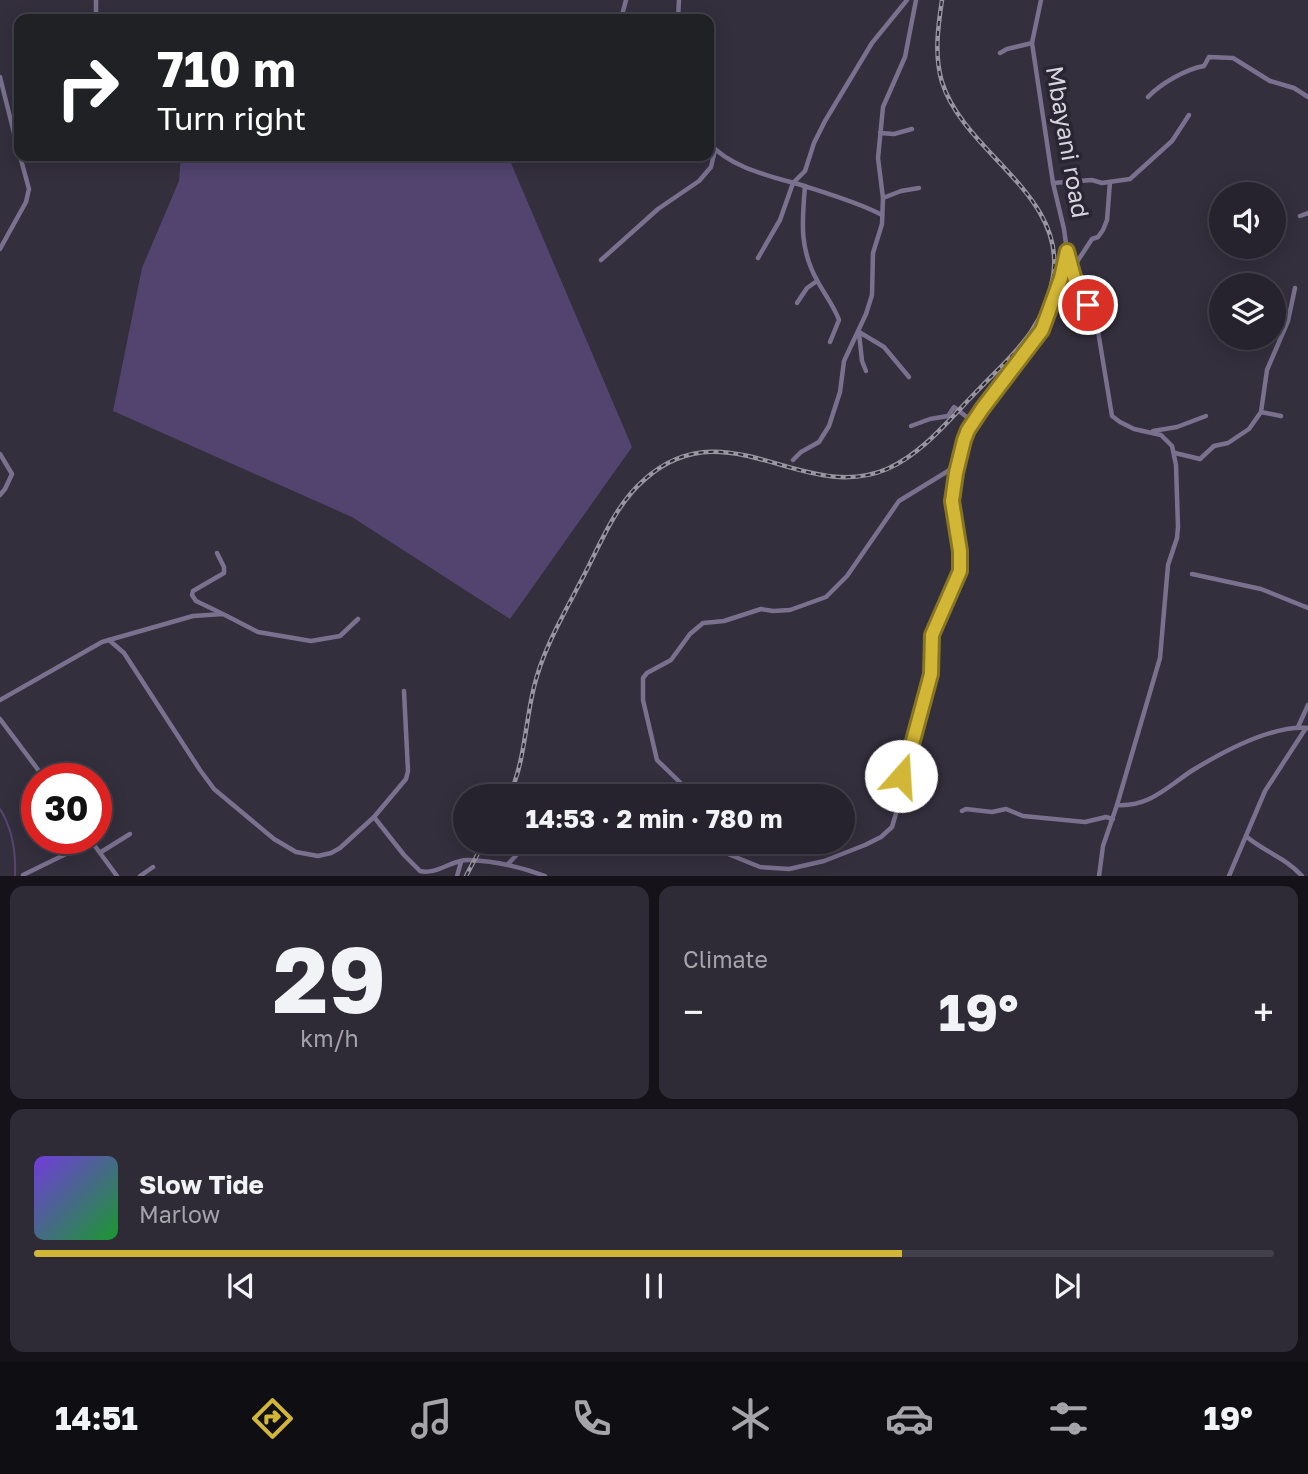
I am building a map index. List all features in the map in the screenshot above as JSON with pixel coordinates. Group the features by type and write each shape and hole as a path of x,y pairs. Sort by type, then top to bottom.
{"street":[{"path":"758,258 780,220 793,183 805,171 817,136 859,62 907,0"},
{"path":"793,460 819,442 829,426 838,400 844,360 872,295 873,253 883,215 878,158 880,133 886,98 905,57 916,0"},
{"name":"Mbayani road","path":"855,849 881,837 891,827 897,810 901,773 910,752 931,674 932,635 960,571 960,551 952,501 968,430 1042,330 1061,278 1067,251 1065,229 1053,183 1032,43 1041,0"},
{"path":"1000,54 1014,46 1032,43"},
{"path":"1148,97 1154,90 1187,69 1204,66 1209,57 1233,58 1270,81 1294,88 1308,97"},
{"path":"0,77 2,101 14,137"},
{"path":"1053,183 1081,180 1110,182 1133,177 1172,141 1189,116"},
{"path":"880,133 894,134 912,128"},
{"path":"714,154 715,150 761,174 805,186 883,215"},
{"path":"0,249 26,202 29,189 22,161"},
{"path":"601,260 658,209 699,181 711,167 712,161"},
{"path":"1072,269 1092,239 1098,237 1103,230 1107,220 1110,182"},
{"path":"805,186 802,235 817,281 833,305 839,320 830,342"},
{"path":"883,198 919,188"},
{"path":"1300,216 1308,212"},
{"path":"1067,251 1072,269 1095,320 1112,416 1134,429 1151,431 1177,427 1206,416"},
{"path":"797,303 807,288 817,281"},
{"path":"1175,453 1200,459 1214,446 1228,443 1249,429 1261,412 1267,370 1288,321 1295,288"},
{"path":"859,330 862,361 866,371"},
{"path":"859,330 878,341 909,377"},
{"path":"911,426 948,416 954,407 973,422"},
{"path":"1261,412 1280,416"},
{"path":"1099,876 1103,846 1117,806 1162,646 1163,602 1168,565 1178,533 1175,453 1166,439 1151,431"},
{"path":"0,454 12,474 0,495"},
{"path":"682,784 657,760 643,700 643,678 647,673 671,660 690,634 703,623 724,621 761,609 790,610 830,594 847,576 899,502 948,471 960,457"},
{"path":"217,553 225,567 224,573 192,595 196,601 258,632 311,641 340,636 358,619"},
{"path":"1192,574 1261,589 1308,608"},
{"path":"0,700 109,640 193,617 223,614"},
{"path":"109,640 124,653 214,789 274,839 307,855 325,856 347,842 374,817 408,774 404,691"},
{"path":"1298,727 1308,705"},
{"path":"0,719 33,763"},
{"path":"1117,806 1148,802 1193,771 1232,749 1279,730 1307,728 1265,791 1229,876"},
{"path":"962,811 966,809 992,812 1006,809 1023,816 1085,822 1113,818"},
{"path":"374,817 420,871 433,872 468,860 507,865 545,876"},
{"path":"112,845 130,834"},
{"path":"1247,837 1257,846 1287,861 1302,876"},
{"path":"23,875 65,854"},
{"path":"102,854 117,876"},
{"path":"507,865 518,854"},
{"name":"Mbayani road","path":"730,854 761,867 789,869 841,854"},
{"path":"457,876 462,862"},
{"path":"140,876 153,867"}],"shaded area":[{"path":"181,161 510,161 632,447 510,619 352,517 113,411 142,268 179,181"}],"waterway":[{"path":"0,809 8,824 12,841 15,876"}],"railway":[{"path":"514,784 522,756 534,687 548,645 609,526 625,501 644,480 675,460 705,452 735,453 825,475 856,477 887,469 913,454 937,433 1016,351 1043,311 1053,277 1053,248 1045,222 1030,198 971,131 954,107 942,82 937,51 942,0"},
{"path":"466,876 478,854"}],"route":[{"path":"901,776 931,674 932,635 960,571 952,491 964,440 1007,373 1042,330 1061,278 1067,251 1074,277 1088,305"}]}
